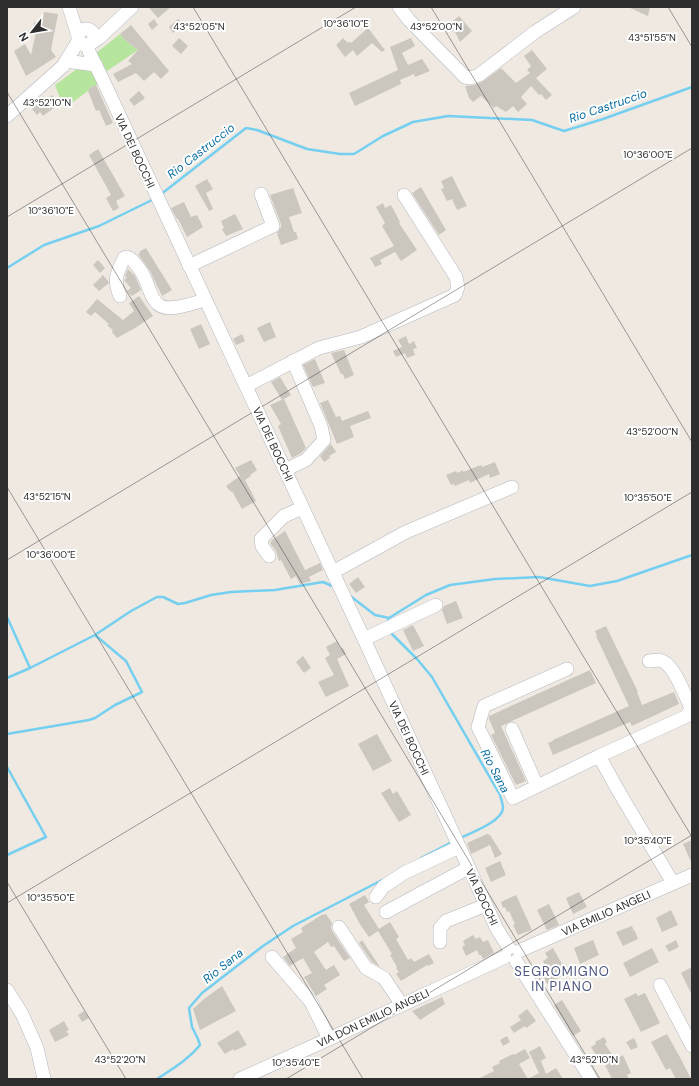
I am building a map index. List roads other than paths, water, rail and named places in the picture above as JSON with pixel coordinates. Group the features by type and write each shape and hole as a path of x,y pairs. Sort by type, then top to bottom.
{"street":[{"path":"7,116 68,64 85,38 99,38 132,7"},
{"path":"399,7 409,20 465,77 471,78 479,75 535,32 574,7"},
{"name":"VIA DEI BOCCHI","path":"85,38 90,54 364,639 457,842"},
{"path":"68,64 96,65"},
{"path":"189,266 273,226 261,194"},
{"path":"246,386 319,348 361,337 455,295 458,287 456,277 404,195"},
{"path":"120,296 115,284 116,277 124,258 127,257 132,260 141,270 152,296 162,307 172,308 205,300"},
{"path":"285,470 306,460 324,440 321,426 293,361"},
{"path":"332,572 406,532 512,486"},
{"path":"269,556 262,546 261,538 284,516 302,508"},
{"path":"364,639 436,605"},
{"path":"567,669 484,706 478,727 512,798 687,716 691,708 674,672 667,664 660,660 649,661"},
{"path":"512,729 537,786"},
{"path":"599,756 673,883"},
{"path":"376,897 383,887 457,842"},
{"name":"VIA BOCCHI","path":"457,842 497,929 591,1079"},
{"path":"386,912 468,868"},
{"name":"VIA EMILIO ANGELI","path":"512,954 692,874"},
{"path":"440,942 440,928 446,921 486,905"},
{"path":"340,927 366,968 384,978 402,1005"},
{"name":"VIA DON EMILIO ANGELI","path":"240,1079 329,1040 512,954"},
{"path":"272,957 311,1002 329,1040"},
{"path":"660,985 692,1046"},
{"path":"7,990 22,1014 37,1048 44,1079"}],"waterway":[{"name":"Rio Castruccio","path":"160,195 246,128 257,130 307,149 340,154 354,154 383,136 413,122 448,116 532,120 564,131 603,119 692,87"},
{"name":"Rio Castruccio","path":"7,268 44,245 99,226 154,199"},
{"name":"Rio Sana","path":"387,623 389,618 426,595 450,585 495,579 539,577 590,586 617,581 692,555"},
{"path":"7,678 95,635 131,611 157,597 163,597 178,604 211,595 231,592 275,590 323,582 332,586"},
{"path":"349,595 375,615 389,618"},
{"path":"7,617 30,668"},
{"name":"Rio Sana","path":"389,631 417,659 432,677 500,795 503,808 502,813 486,826 460,838"},
{"path":"7,734 89,720 142,692 126,661 95,635"},
{"path":"7,767 46,837 7,855"},
{"name":"Rio Sana","path":"421,858 452,842"},
{"name":"Rio Sana","path":"157,1079 185,1060 200,1045 192,1027 189,1008 202,993 263,946 293,926 382,880"}],"district":[{"name":"SEGROMIGNO IN PIANO","path":"562,978"}]}
